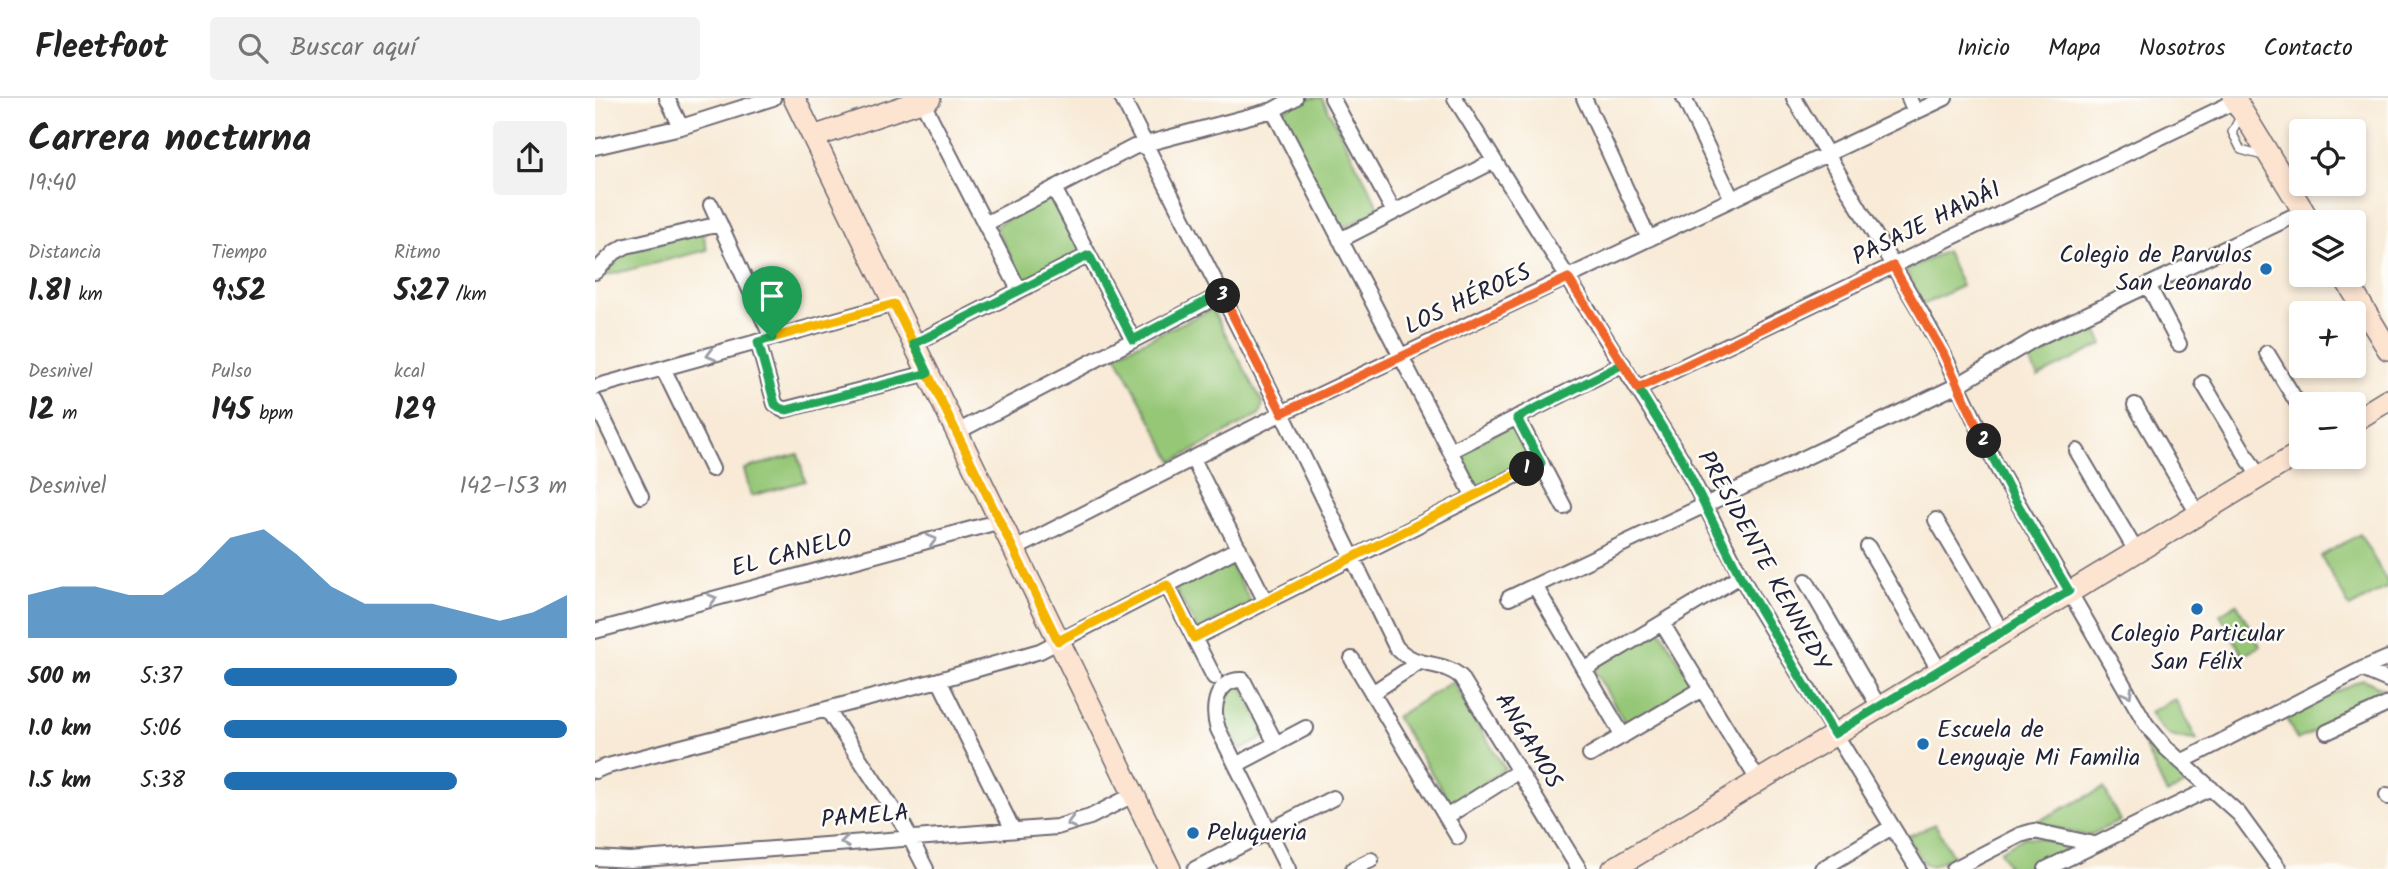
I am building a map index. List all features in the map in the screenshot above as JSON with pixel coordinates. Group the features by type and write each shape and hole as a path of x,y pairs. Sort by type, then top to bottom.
{"street":[{"path":"667,98 681,127"},
{"path":"595,147 681,127 773,98"},
{"path":"794,98 1170,869"},
{"path":"1122,98 1282,413 1396,647 1402,654 1418,663 1372,693"},
{"path":"985,224 1123,152 1273,110 1295,98"},
{"path":"1332,98 1394,212"},
{"name":"PRESIDENTE KENNEDY","path":"1455,98 1568,278 1617,367 1638,388 1681,458 1740,576 1918,869"},
{"path":"1584,98 1649,239"},
{"path":"1684,98 1732,199"},
{"path":"1794,98 1943,353 1997,467 2146,724 2181,762 2248,824 2279,869"},
{"path":"1909,98 1915,112"},
{"name":"LOS HÉROES","path":"1014,550 1282,413 1945,98"},
{"path":"813,136 926,99 1019,290"},
{"path":"2238,103 2303,210"},
{"name":"PASAJE HAWÁI","path":"1638,388 2238,103"},
{"path":"1273,110 1474,496"},
{"path":"1340,240 1494,161"},
{"path":"1054,188 1133,340"},
{"path":"711,205 765,340 775,404 783,410 928,373"},
{"path":"595,272 615,252 626,246 720,224"},
{"path":"1509,598 1958,385 2035,339 2148,285 2289,225"},
{"path":"914,344 1089,255"},
{"path":"2148,285 2179,344"},
{"path":"2350,287 2388,349"},
{"path":"957,432 1222,293"},
{"path":"595,387 894,304"},
{"path":"2267,353 2291,392"},
{"path":"1450,451 1617,367"},
{"path":"663,368 712,469"},
{"path":"2203,383 2259,477"},
{"path":"2366,414 2388,400"},
{"path":"595,401 641,496"},
{"path":"2135,405 2198,514"},
{"path":"1517,418 1564,507"},
{"path":"2077,451 2136,551"},
{"path":"1193,459 1266,602"},
{"path":"1613,869 2289,459"},
{"path":"1194,638 1541,463"},
{"path":"1936,520 2002,632"},
{"name":"EL CANELO","path":"595,631 1001,521"},
{"path":"1868,547 1939,670"},
{"path":"595,771 1040,651 1239,548"},
{"path":"1584,670 1740,576"},
{"path":"1806,581 1879,707"},
{"path":"1167,585 1214,677"},
{"path":"1535,586 1623,736"},
{"path":"1662,623 1758,780"},
{"path":"2181,762 2362,668 2388,658"},
{"path":"1352,659 1458,837"},
{"name":"ANGAMOS","path":"1418,663 1442,666 1461,677 1579,869"},
{"path":"2362,668 2388,680"},
{"path":"1276,744 1245,682 1239,679 1223,686 1218,692 1215,721 1289,869"},
{"path":"939,680 1013,830"},
{"path":"1590,755 1702,689"},
{"path":"2327,732 2388,704"},
{"path":"827,709 910,836 926,869"},
{"path":"1236,765 1306,728"},
{"path":"1446,817 1519,771"},
{"path":"2046,869 2211,788"},
{"name":"PAMELA","path":"595,858 630,860 1074,823 1133,795"},
{"path":"1195,869 1333,798"},
{"path":"1830,867 1892,827"},
{"path":"1954,869 2020,835 2034,831 2096,844"},
{"path":"1353,869 1371,860"}],"green space":[{"path":"1305,98 1322,98 1380,209 1340,230 1277,114"},
{"path":"1053,195 1082,251 1023,281 995,226"},
{"path":"703,232 707,250 597,278 622,252"},
{"path":"1946,251 1962,286 1923,305 1906,270"},
{"path":"1212,309 1263,403 1260,414 1173,462 1116,354"},
{"path":"2090,319 2103,344 2038,377 2025,352"},
{"path":"1512,425 1530,460 1474,489 1454,454"},
{"path":"798,454 805,481 751,496 744,469"},
{"path":"2360,534 2388,587 2350,608 2321,556"},
{"path":"1227,558 1251,602 1198,631 1174,587"},
{"path":"2237,604 2260,646 2243,656 2220,614"},
{"path":"1659,628 1694,685 1627,726 1593,668"},
{"path":"2363,679 2388,691 2388,696 2297,740 2285,716"},
{"path":"1240,682 1268,736 1240,750 1219,709 1224,691"},
{"path":"1452,682 1505,769 1451,804 1396,717"},
{"path":"2175,699 2197,740 2169,735 2159,727 2150,712"},
{"path":"2143,743 2191,782 2167,794"},
{"path":"2104,788 2120,821 2088,836 2034,823"},
{"path":"1935,824 1953,856 1932,866 1925,864 1906,837"},
{"path":"2025,837 2040,838 2071,847 2026,869 2010,869 2000,851"}],"place":[{"name":"Colegio de Parvulos San Leonardo","path":"2266,269"},
{"name":"Colegio Particular San Félix","path":"2197,609"},
{"name":"Escuela de Lenguaje Mi Familia","path":"1923,744"},
{"name":"Peluqueria","path":"1193,833"}],"route":[{"path":"772,338 758,342 775,404 787,410 928,373 914,344 1089,255 1133,340 1222,293 1282,413 1568,278 1580,296 1623,364 1638,388 1893,266 1943,353 1997,467 2069,591 1834,734 1740,576 1681,458 1623,364 1517,418 1541,463 1194,638 1167,585 1058,641 928,373 894,304 772,338"}]}
